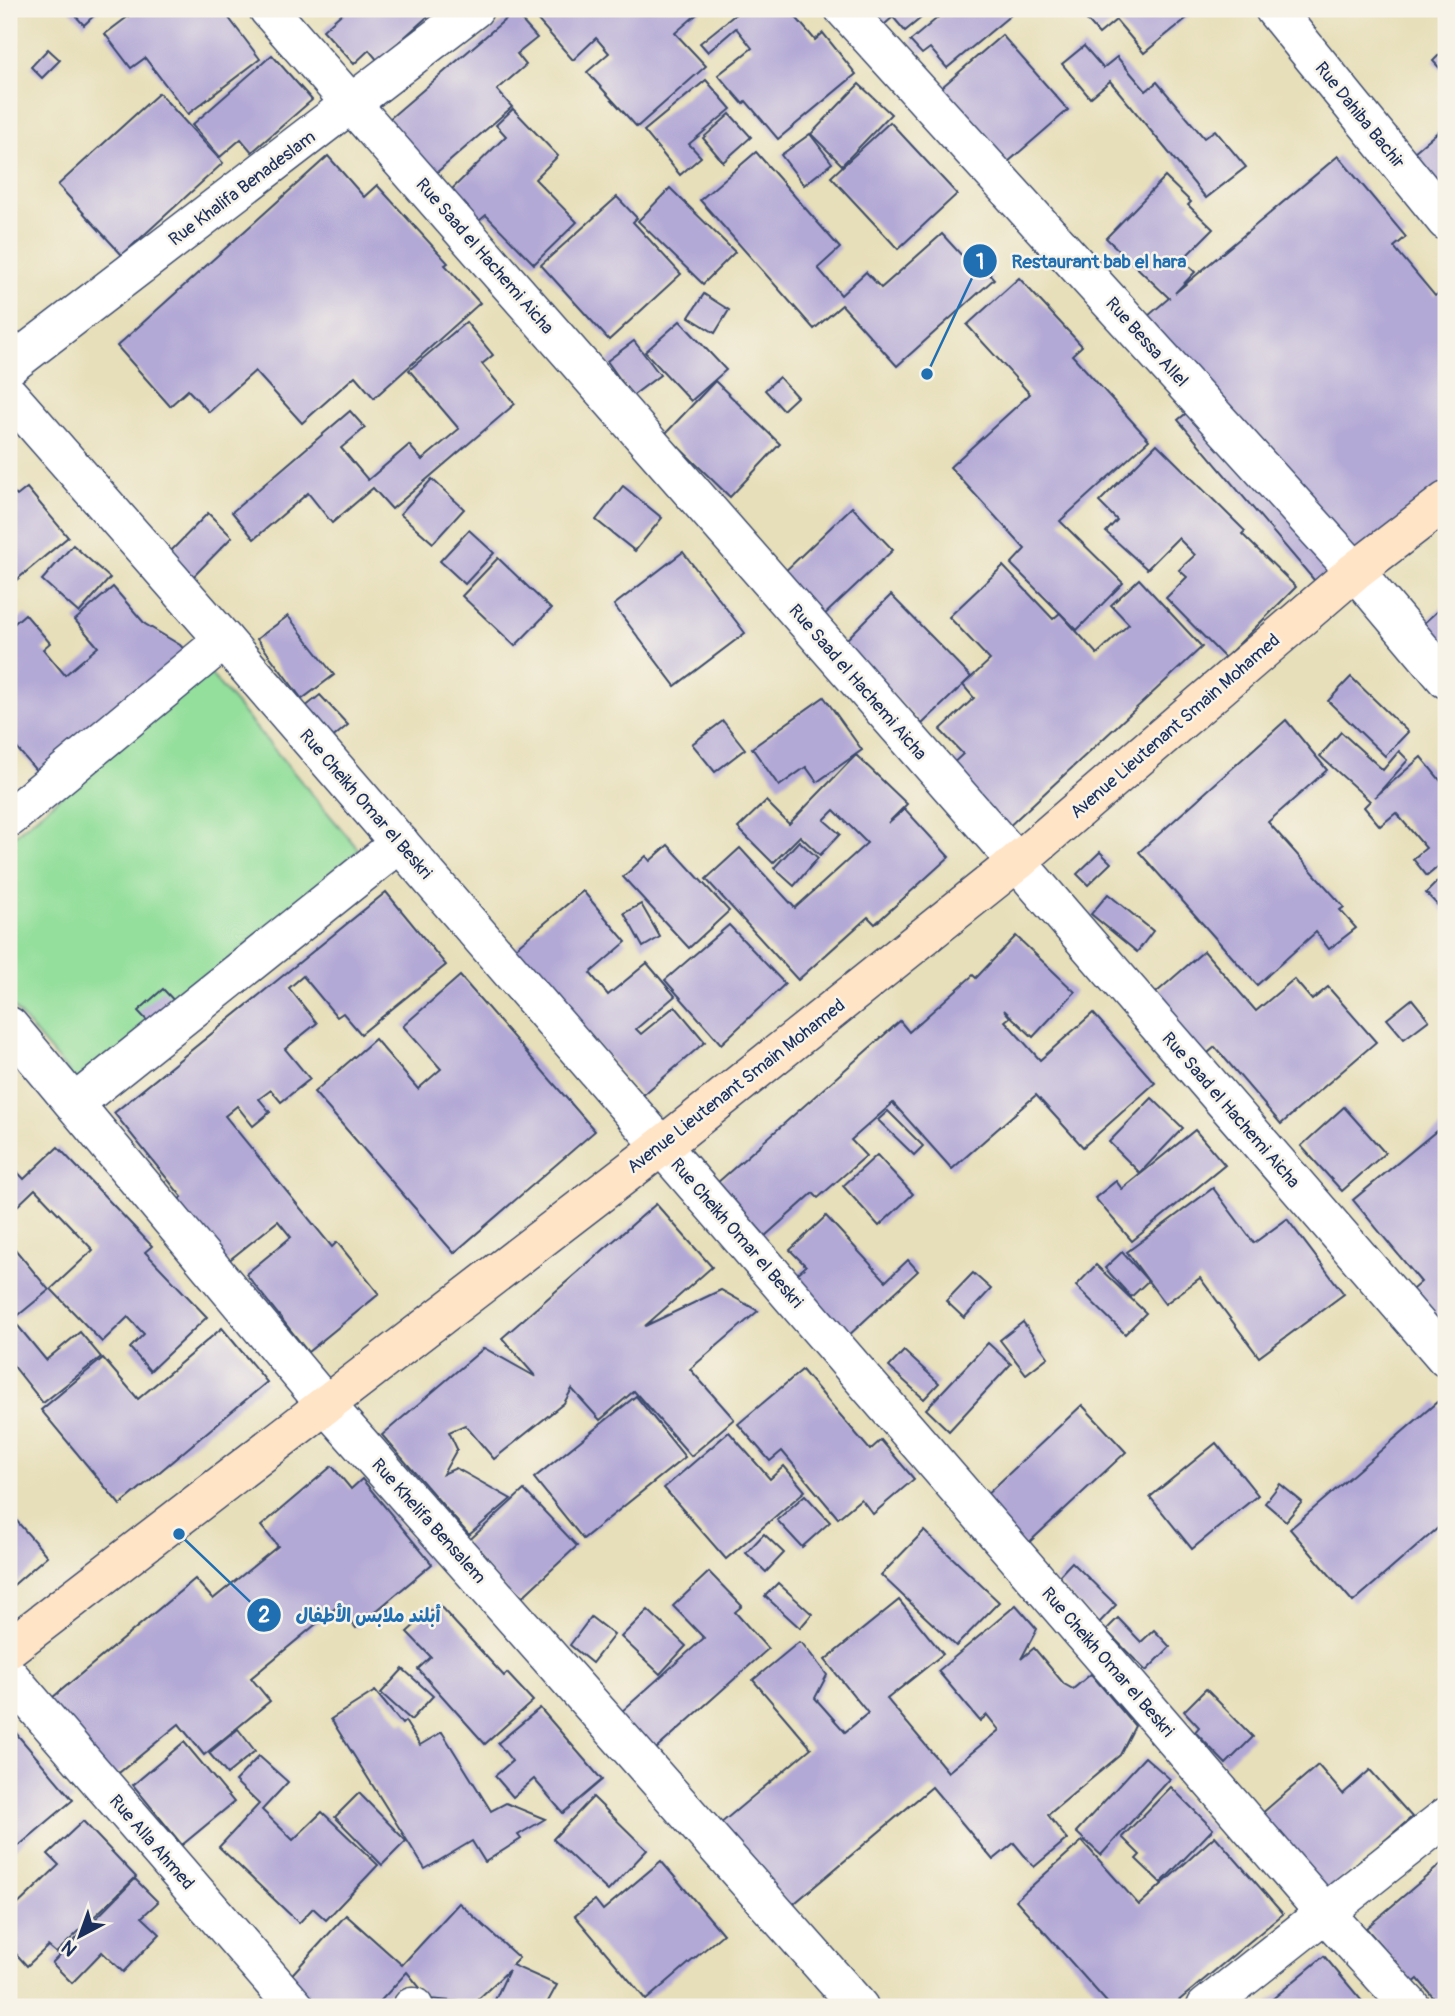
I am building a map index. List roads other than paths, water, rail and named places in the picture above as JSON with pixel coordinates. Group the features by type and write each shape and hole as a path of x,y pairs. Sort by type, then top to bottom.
{"main road":[{"name":"Avenue Lieutenant Smain Mohamed","path":"9,1648 662,1146 1017,862 1355,571 1446,501"}],"street":[{"name":"Rue Saad el Hachemi Aicha","path":"268,9 1017,862 1446,1358"},
{"name":"Rue Khalifa Benadeslam","path":"9,366 474,9"},
{"name":"Rue Bessa Allel","path":"844,9 1355,571 1446,679"},
{"name":"Rue Dahiba Bachir","path":"1273,9 1446,220"},
{"name":"Rue Cheikh Omar el Beskri","path":"9,395 1324,1912 1411,2007"},
{"path":"9,818 224,640"},
{"path":"75,1103 400,843"},
{"name":"Rue Khelifa Bensalem","path":"9,1026 326,1405 859,2007"},
{"name":"Rue Alla Ahmed","path":"9,1676 295,2007"},
{"path":"1206,2007 1446,1818"}],"place":[{"name":"Restaurant bab el hara","path":"927,374"},
{"name":"أبلند ملابس اﻷطفال","path":"179,1534"}]}
